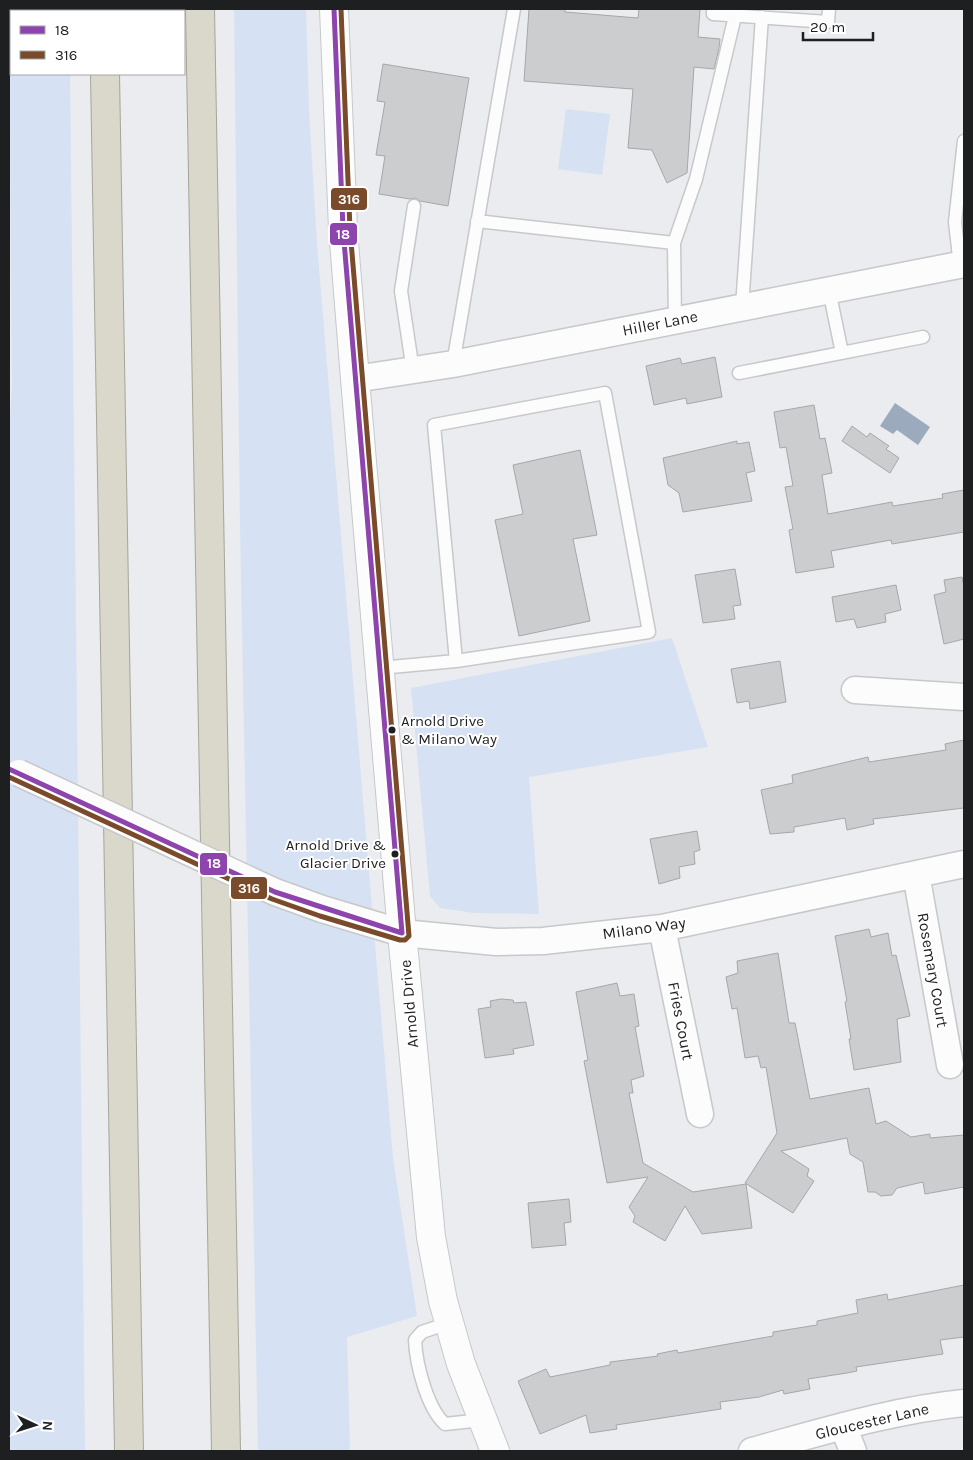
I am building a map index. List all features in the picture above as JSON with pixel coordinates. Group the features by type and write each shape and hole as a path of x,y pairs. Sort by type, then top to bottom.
{"highway":[{"path":"200,9 226,1451"},
{"path":"105,75 129,1451"}],"street":[{"name":"Arnold Drive","path":"334,9 343,220 355,379 402,933 431,1237 449,1323 460,1364 495,1451"},
{"name":"Hiller Lane","path":"355,379 453,364 962,264"},
{"path":"855,690 964,697"},
{"name":"Milano Way","path":"14,771 275,892 322,909 402,933 487,941 524,941 662,928 964,864"},
{"name":"Rosemary Court","path":"916,874 950,1066"},
{"name":"Fries Court","path":"662,928 700,1114"},
{"name":"Gloucester Lane","path":"752,1451 843,1426 929,1406 964,1403"},
{"path":"843,1426 853,1451"}],"lane":[{"path":"453,364 514,9"},
{"path":"713,9 713,14 828,22 829,9"},
{"path":"676,320 674,243 696,178 735,16"},
{"path":"742,307 762,17"},
{"path":"962,264 954,222 964,141"},
{"path":"413,371 402,291 414,206"},
{"path":"478,221 674,243"},
{"path":"829,290 842,353"},
{"path":"739,373 923,338"},
{"path":"380,668 456,661 649,632 605,393 434,424 456,661"},
{"path":"449,1323 422,1332 415,1340 416,1354 424,1386 439,1418 446,1424 482,1420"}],"shaded area":[{"path":"9,9 68,9 10,10 10,75 70,75 85,1451 9,1451 9,432 12,388"},
{"path":"234,9 306,9 309,111 317,244 393,1158 417,1316 347,1337 350,1451 258,1451 240,527"},
{"path":"566,109 610,114 602,175 558,169"},
{"path":"895,403 930,427 918,445 897,430 893,434 880,426"},
{"path":"672,638 708,747 529,777 539,914 474,913 440,908 430,896 411,688"}],"building":[{"path":"529,9 565,9 565,12 638,18 639,9 700,9 698,37 720,39 714,69 694,67 687,173 667,183 652,150 628,148 633,89 524,81"},
{"path":"383,64 469,78 448,206 420,201 416,198 410,199 379,194 385,156 376,155 385,102 377,101"},
{"path":"715,357 722,397 687,404 686,398 654,405 646,366 680,358 682,364"},
{"path":"814,405 820,439 825,438 832,473 822,475 828,514 892,502 893,506 943,498 942,494 964,490 964,532 892,544 891,540 831,551 834,567 796,573 789,530 793,529 785,487 793,486 786,447 780,448 774,412"},
{"path":"852,426 867,437 870,433 889,446 886,449 899,458 890,473 842,441"},
{"path":"737,441 737,444 749,442 755,471 746,473 752,501 683,512 679,493 668,485 663,458"},
{"path":"580,450 597,535 573,539 590,621 519,636 495,520 523,514 513,465"},
{"path":"735,569 741,605 733,606 735,619 703,623 695,575"},
{"path":"962,577 964,587 964,639 944,644 934,595 946,592 944,580"},
{"path":"896,585 901,610 885,614 886,622 857,628 854,619 836,622 832,597"},
{"path":"780,661 786,702 750,709 749,701 737,703 731,669"},
{"path":"964,740 964,808 873,819 874,824 847,830 845,818 794,827 794,832 770,834 761,790 793,783 792,775 868,757 869,762 946,750 945,744"},
{"path":"697,831 700,850 694,852 695,864 679,867 680,878 659,884 650,839"},
{"path":"869,929 871,937 888,933 892,956 896,955 910,1016 897,1019 901,1062 854,1070 845,1002 847,1001 835,936"},
{"path":"778,953 789,1023 795,1023 810,1099 869,1088 876,1124 886,1121 911,1137 930,1134 930,1138 964,1135 964,1187 925,1194 923,1182 897,1188 892,1195 881,1196 875,1192 868,1192 863,1162 850,1154 847,1138 781,1151 809,1169 807,1176 814,1181 793,1213 745,1183 777,1133 766,1067 761,1068 758,1056 745,1058 737,1008 732,1009 726,977 738,973 737,961"},
{"path":"617,983 620,996 634,994 639,1026 635,1027 644,1076 631,1080 633,1093 629,1093 643,1163 693,1192 746,1184 752,1228 702,1234 685,1206 665,1241 633,1222 635,1216 629,1207 648,1177 607,1183 584,1061 588,1060 576,992"},
{"path":"501,999 513,1000 514,1003 526,1002 534,1045 513,1049 514,1054 485,1058 478,1009 491,1007 490,1001"},
{"path":"569,1199 571,1222 564,1223 566,1245 532,1248 528,1203"},
{"path":"964,1285 964,1337 940,1340 943,1354 856,1367 857,1371 808,1379 810,1389 784,1394 783,1390 759,1397 720,1402 721,1409 616,1425 617,1429 590,1433 586,1415 540,1434 518,1381 546,1369 550,1377 610,1365 610,1362 658,1356 657,1354 677,1350 678,1353 773,1336 773,1332 817,1325 817,1321 858,1313 856,1300 887,1294 888,1300"}],"transit line":[{"name":"18","path":"9,769 275,892 402,933 343,229 334,9"},
{"name":"316","path":"9,777 272,899 320,916 400,940 405,940 409,936 350,229 341,9"}],"place":[{"name":"Arnold Drive & Milano Way","path":"392,730"},
{"name":"Arnold Drive & Glacier Drive","path":"395,854"}]}
